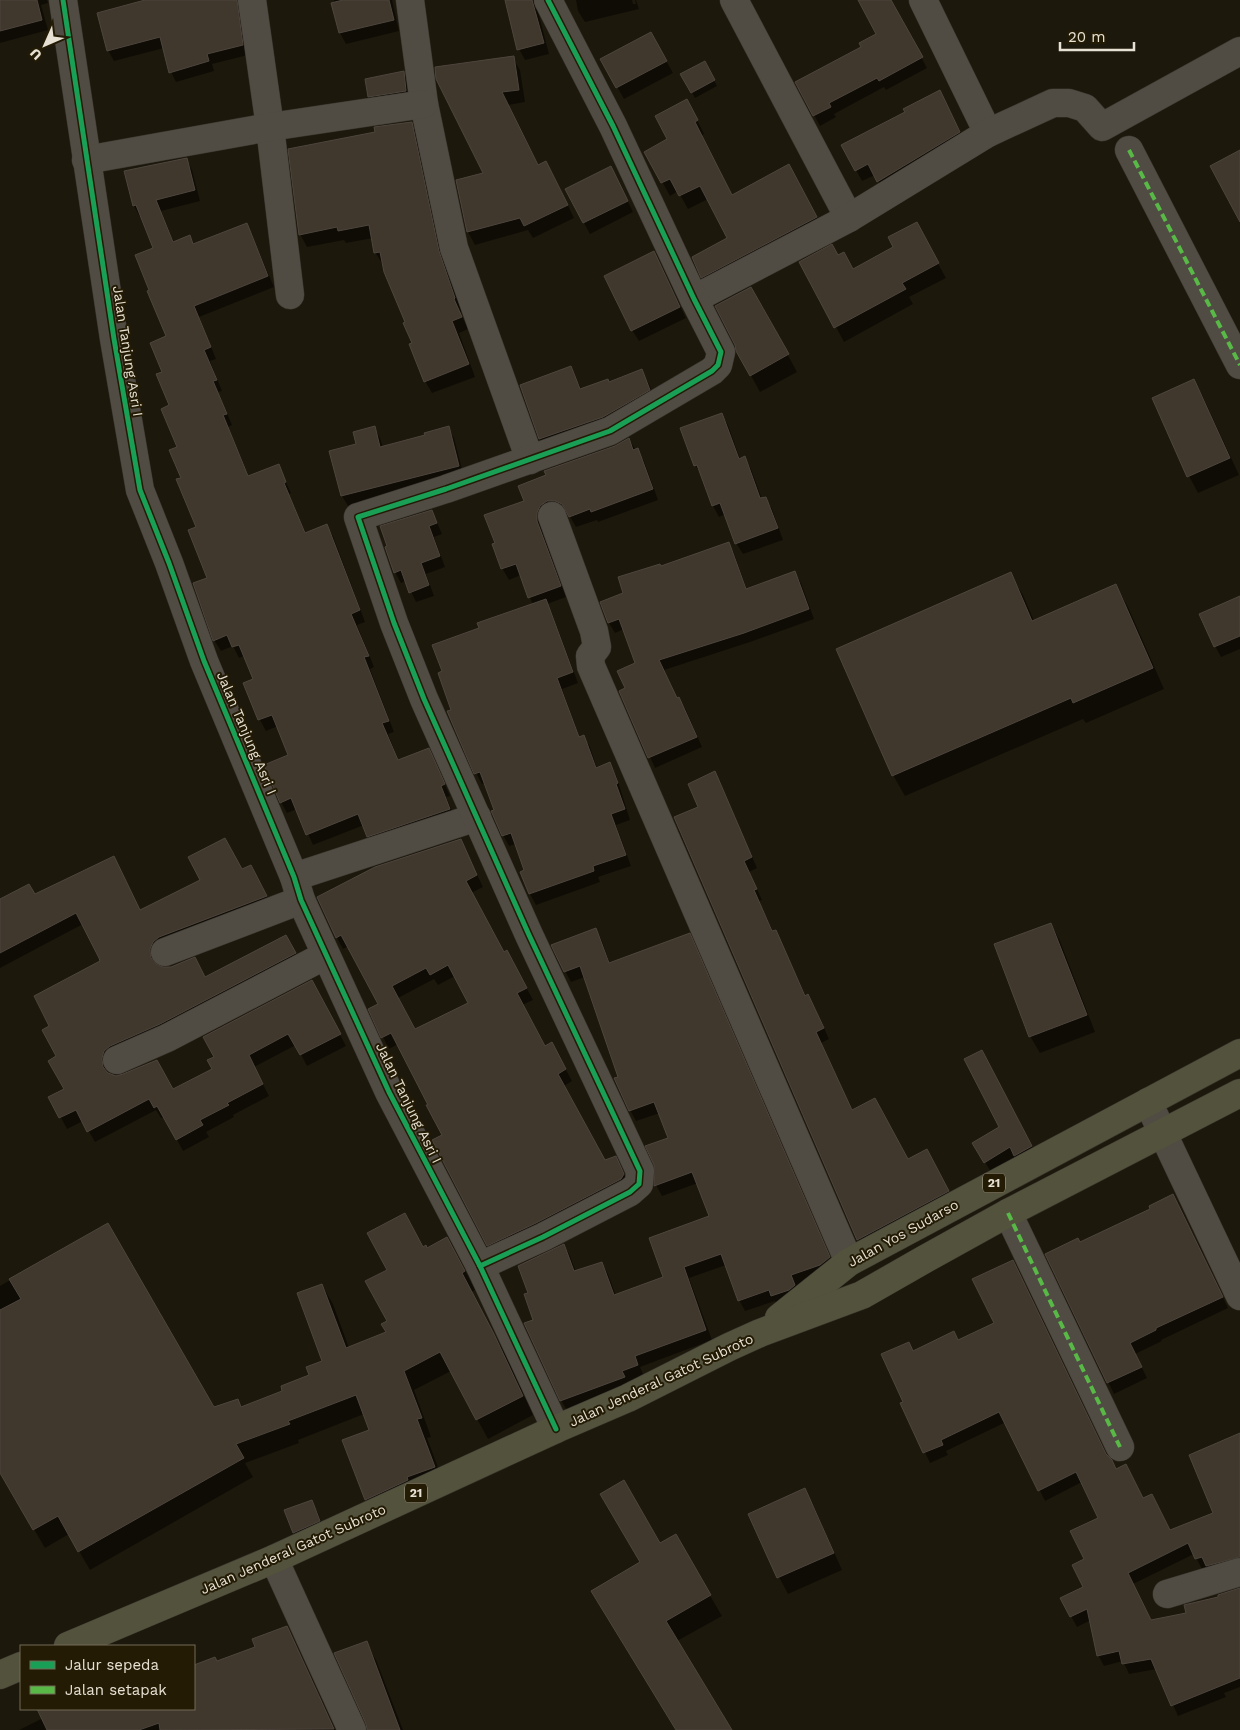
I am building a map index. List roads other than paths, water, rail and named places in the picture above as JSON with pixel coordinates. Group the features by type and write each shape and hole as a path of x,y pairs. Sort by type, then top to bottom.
{"highway":[{"name":"Jalan Yos Sudarso","path":"760,1333 849,1262 1240,1053"},
{"name":"21","path":"760,1333 862,1295 1008,1214 1240,1093"},
{"name":"Jalan Jenderal Gatot Subroto","path":"70,1645 274,1559 556,1429 628,1398 760,1333"},
{"path":"0,1675 20,1666"}],"street":[{"name":"Jalan Tanjung Asri I","path":"62,0 140,490 169,563 204,661 326,954 389,1092 480,1266 556,1429"},
{"path":"252,0 270,127 290,295"},
{"path":"410,0 424,104 454,248 530,460"},
{"path":"480,1266 543,1237 630,1192 639,1184 640,1171 529,935 424,699 394,623 358,517 530,460 610,430 712,371 718,365 721,352 694,299 613,126 548,0"},
{"path":"734,0 849,218"},
{"path":"923,0 988,133"},
{"path":"694,299 849,218 988,133 1053,103 1069,103 1085,108 1102,127 1240,51"},
{"path":"86,160 270,127 424,104"},
{"path":"1129,150 1240,365"},
{"path":"552,516 594,631 597,647 590,656 591,666 849,1262"},
{"path":"165,952 298,888 477,817"},
{"path":"117,1060 167,1038 326,954"},
{"path":"1148,1102 1240,1296"},
{"path":"1008,1214 1120,1447"},
{"path":"274,1559 352,1730"},
{"path":"1167,1594 1240,1572"}]}
